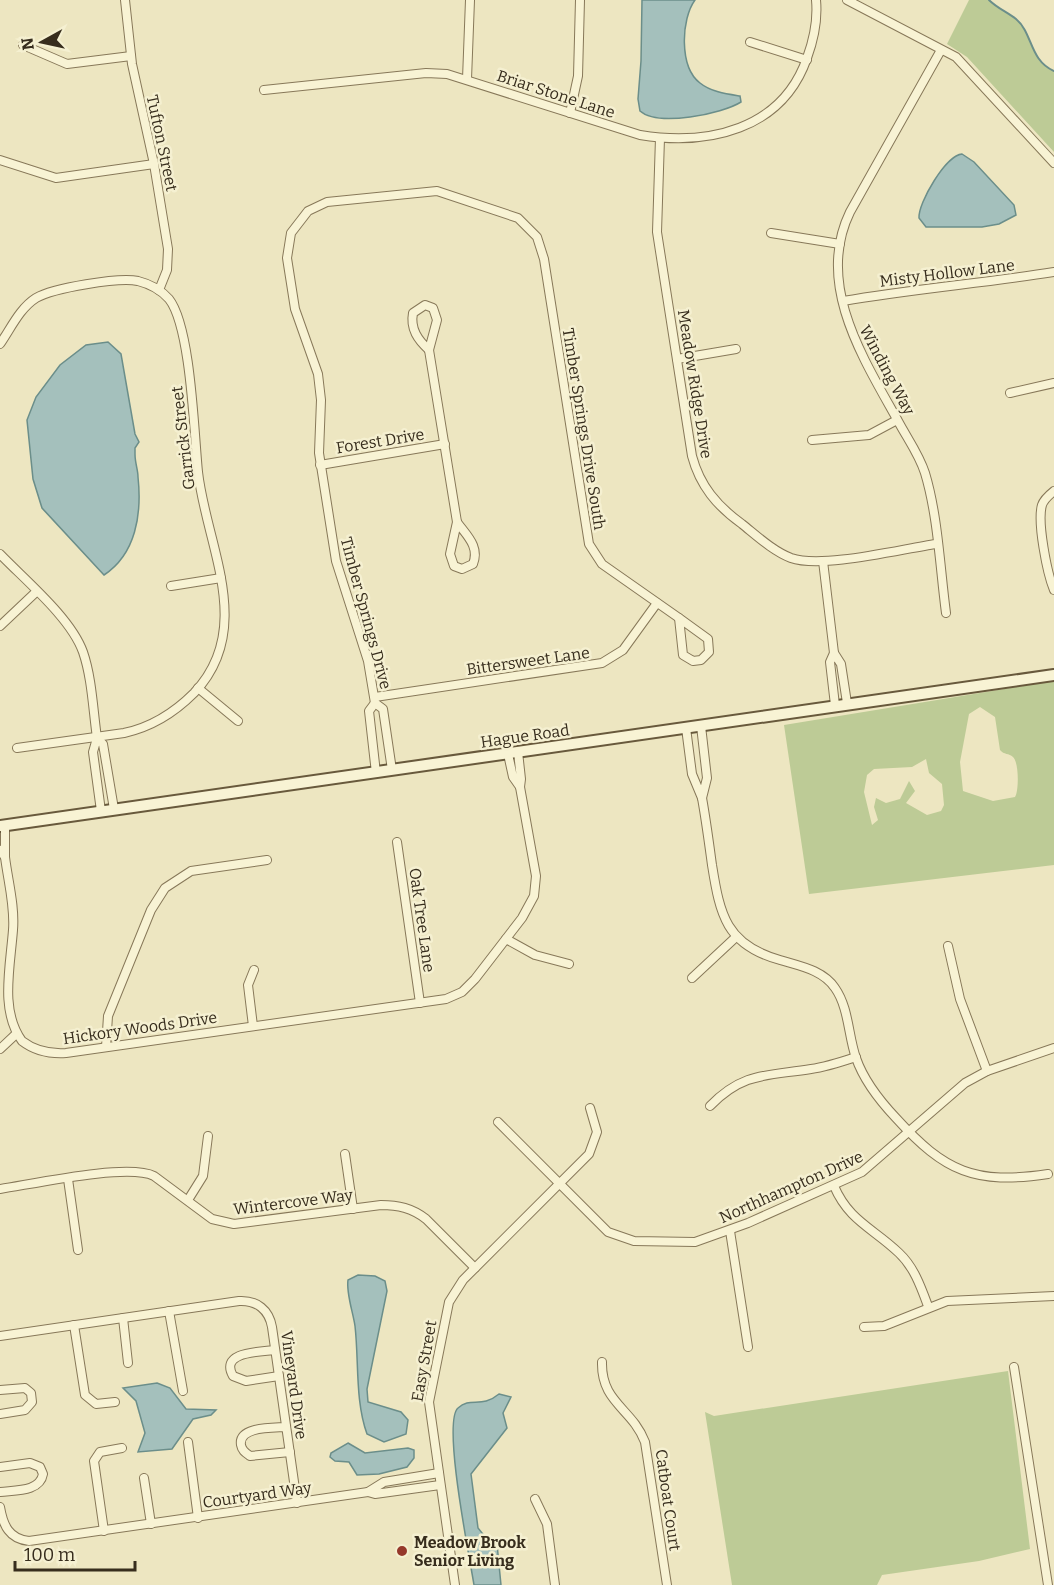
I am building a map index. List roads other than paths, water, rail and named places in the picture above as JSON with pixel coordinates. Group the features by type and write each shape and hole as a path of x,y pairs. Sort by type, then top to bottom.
{"street":[{"name":"Tufton Street","path":"125,0 131,56 154,164 169,257 166,275 159,290"},
{"path":"467,79 470,0"},
{"path":"570,113 578,76 580,0"},
{"name":"Briar Stone Lane","path":"264,90 426,73 467,79 631,133 660,138 715,135 755,123 773,111 787,95 800,77 807,60 817,20 816,0"},
{"path":"847,0 966,66 1054,163"},
{"path":"750,42 807,60"},
{"path":"23,45 67,64 131,56"},
{"name":"Winding Way","path":"941,51 850,212 840,244 838,270 843,301 854,340 924,472 946,613"},
{"name":"Meadow Ridge Drive","path":"660,138 657,232 692,456 699,476 711,497 732,517 782,554 803,561 823,561 936,544"},
{"path":"0,160 47,176 60,178 154,164"},
{"name":"Timber Springs Drive","path":"393,770 383,710 375,700 368,661 338,570 320,465 321,390 318,374 295,309 286,258 291,233 302,217 327,202 421,191 445,192 510,214"},
{"name":"Timber Springs Drive South","path":"510,214 529,226 542,249 589,544 602,564 679,618 710,642 708,656 701,660 690,660 683,655 679,618"},
{"path":"771,233 840,244"},
{"name":"Misty Hollow Lane","path":"843,301 925,288 993,283 1054,272"},
{"path":"1,339 29,303 46,293 129,280 142,282 159,290"},
{"name":"Garrick Street","path":"17,748 132,732 152,724 176,709 198,688 217,653 223,632 225,607 221,578 199,475 180,322 170,301 159,290"},
{"name":"Forest Drive","path":"429,350 418,338 413,324 413,313 416,308 425,305 432,308 437,320 429,350 456,522 450,559 454,566 462,569 473,564 476,554 473,543 456,522"},
{"path":"677,359 736,349"},
{"path":"1010,393 1054,383"},
{"path":"812,440 869,435 897,420"},
{"name":"Forest Drive","path":"320,465 445,444"},
{"path":"1054,491 1045,500 1041,512 1049,572 1054,590"},
{"path":"0,554 68,626 81,646 87,667 97,738 93,752 101,811"},
{"path":"823,561 834,653 841,664 847,703"},
{"path":"171,586 221,578"},
{"path":"0,626 36,592"},
{"name":"Bittersweet Lane","path":"375,700 602,663 623,650 657,603"},
{"path":"834,653 830,662 835,705"},
{"name":"Hague Road","path":"2,826 1054,675"},
{"path":"198,688 238,721"},
{"name":"Timber Springs Drive","path":"375,700 369,711 376,773"},
{"path":"700,726 707,778 702,798"},
{"path":"686,728 692,774 702,798 717,897 723,917 736,937 762,954 815,971 827,978 842,1001 856,1057 875,1093 909,1133 937,1157 969,1173 1002,1179 1048,1174"},
{"path":"97,738 104,744 114,809"},
{"name":"Hickory Woods Drive","path":"2,826 2,854 14,920 1,980 0,1005 4,1018 15,1035 34,1049 47,1053 66,1053 420,1003 446,999 466,989 528,909 536,890 527,813 520,787 513,777 513,753"},
{"name":"Oak Tree Lane","path":"397,842 420,1003"},
{"path":"106,1047 108,1016 151,910 165,888 191,872 267,860"},
{"path":"692,978 736,937"},
{"path":"506,939 535,955 569,964"},
{"path":"948,946 962,1005 987,1071"},
{"path":"253,1026 249,985 254,970"},
{"path":"0,1049 15,1035"},
{"name":"Northhampton Drive","path":"498,1122 601,1226 625,1239 695,1242 730,1231 834,1186 876,1164 960,1087 987,1071 1037,1056 1054,1048"},
{"path":"710,1106 732,1086 753,1076 813,1069 856,1057"},
{"name":"Easy Street","path":"455,1585 429,1413 430,1389 449,1302 456,1288 560,1184 593,1147 596,1123 590,1108"},
{"path":"188,1200 203,1176 208,1136"},
{"path":"345,1154 353,1209"},
{"name":"Wintercove Way","path":"0,1189 126,1171 144,1172 212,1218 234,1224 390,1205 418,1212 475,1268"},
{"path":"68,1179 78,1250"},
{"path":"834,1186 854,1219 904,1258 918,1279 928,1306"},
{"path":"730,1231 747,1347"},
{"path":"864,1328 891,1324 928,1306 960,1299 1054,1296"},
{"name":"Vineyard Drive","path":"0,1336 239,1301 254,1303 262,1308 269,1317 297,1503"},
{"path":"169,1311 183,1390"},
{"path":"123,1318 128,1363"},
{"path":"74,1325 85,1395 96,1404 115,1402"},
{"path":"275,1350 238,1355 232,1360 230,1369 233,1376 246,1382 279,1376"},
{"name":"Catboat Court","path":"602,1362 601,1377 607,1393 635,1422 645,1442 667,1585"},
{"path":"1014,1367 1048,1585"},
{"path":"0,1390 25,1388 31,1393 32,1402 25,1410 0,1413"},
{"path":"286,1426 247,1432 241,1438 241,1444 244,1452 254,1456 290,1452"},
{"path":"188,1442 198,1518"},
{"path":"104,1531 94,1461 100,1452 122,1448"},
{"path":"0,1467 33,1463 40,1467 43,1474 40,1483 35,1486 0,1492"},
{"name":"Courtyard Way","path":"0,1507 7,1530 24,1541 368,1492 384,1482 439,1473"},
{"path":"144,1478 151,1524"},
{"name":"Courtyard Way","path":"368,1492 375,1494 440,1485"},
{"path":"535,1499 547,1524 555,1585"}],"water":[{"path":"642,0 695,0 690,8 685,30 685,55 688,66 693,76 704,86 740,96 741,102 720,111 690,117 661,118 649,116 640,111 638,99"},
{"path":"962,154 974,162 1014,205 1016,215 999,224 982,227 926,227 919,218 928,191 948,162"},
{"path":"108,342 121,354 135,434 139,442 135,448 135,457 139,505 130,545 115,566 104,575 42,508 33,479 27,420 36,397 60,365 86,345"},
{"path":"358,1275 375,1276 385,1281 387,1291 367,1389 368,1402 401,1412 408,1420 406,1434 384,1442 367,1434 363,1421 355,1326 348,1285 348,1280"},
{"path":"157,1383 170,1388 186,1409 216,1410 211,1415 193,1419 172,1449 138,1452 145,1433 136,1401 123,1388"},
{"path":"499,1394 511,1397 503,1413 507,1428 471,1474 478,1528 486,1538 494,1539 497,1544 501,1585 474,1585 455,1463 454,1419 458,1408 463,1405 487,1401"},
{"path":"348,1443 365,1453 408,1448 414,1450 414,1458 407,1467 379,1474 357,1475 349,1462 335,1461 330,1457 331,1453"}],"waterway":[{"path":"989,0 1016,19 1026,31 1040,60 1054,71"}],"place":[{"name":"Meadow Brook Senior Living","path":"402,1551"}]}
